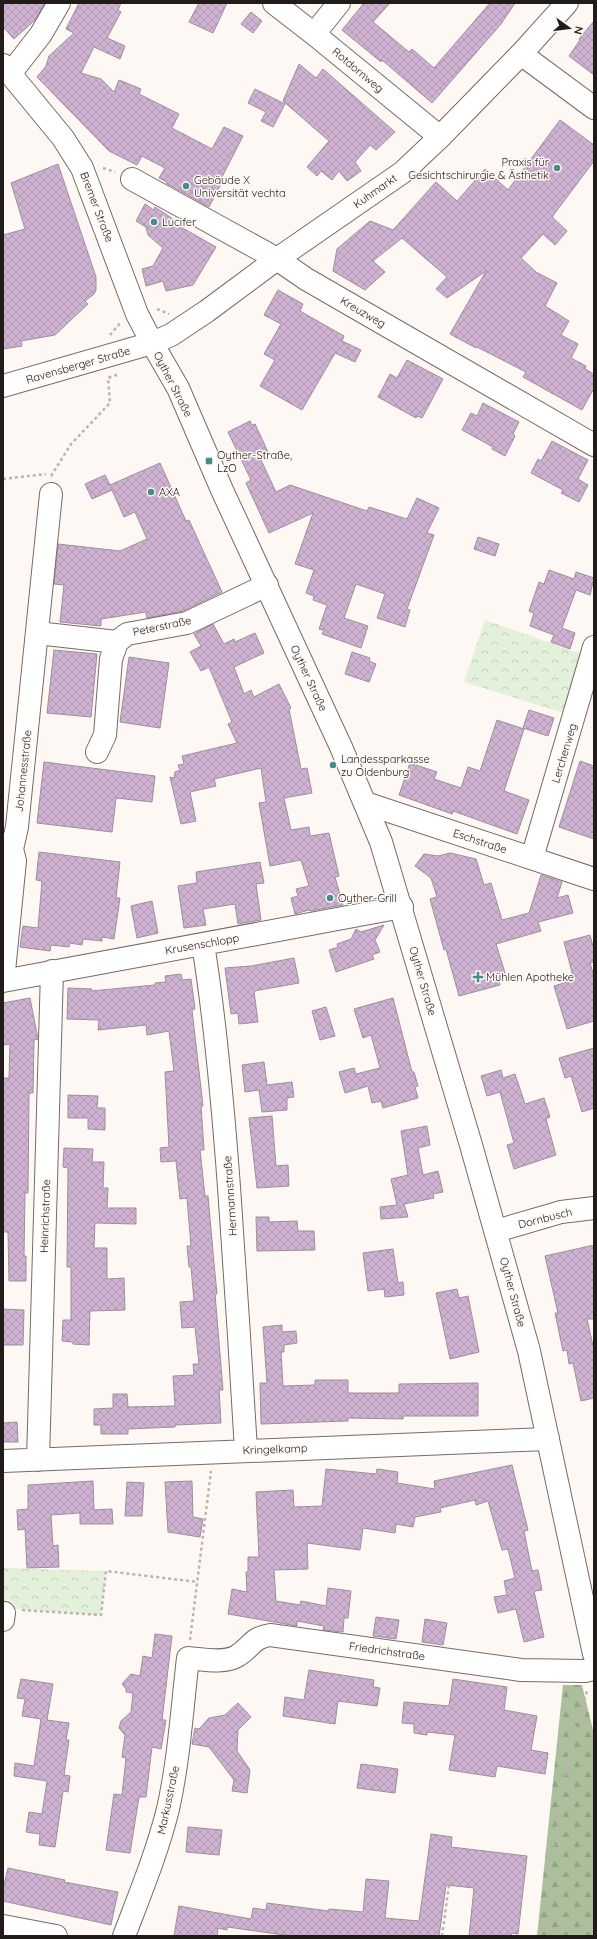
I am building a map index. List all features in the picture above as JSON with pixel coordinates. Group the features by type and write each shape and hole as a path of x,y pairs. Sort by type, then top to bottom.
{"street":[{"path":"7,69 41,34 59,3"},
{"name":"Rotdornweg","path":"274,3 440,137"},
{"path":"314,34 339,3"},
{"name":"Kuhmarkt","path":"152,343 171,335 207,311 277,259 403,172 440,137 521,54 567,3"},
{"path":"521,54 594,108"},
{"name":"Bremer Straße","path":"7,69 63,138 82,168 135,309 152,343"},
{"name":"Kreuzweg","path":"132,179 277,259 306,280 594,445"},
{"name":"Ravensberger Straße","path":"3,386 115,344 152,343"},
{"name":"Oyther Straße","path":"152,343 178,388 341,747 381,842 402,907 496,1231 529,1351 548,1439 590,1664"},
{"name":"Johannesstraße","path":"3,981 15,861 8,846 17,827 51,484"},
{"name":"Peterstraße","path":"116,642 127,634 187,623 267,586"},
{"path":"37,633 116,642 111,659 105,736 96,752"},
{"name":"Lerchenweg","path":"532,858 594,647"},
{"name":"Eschstraße","path":"365,803 594,879"},
{"name":"Krusenschlopp","path":"3,981 402,907"},
{"name":"Hermannstraße","path":"203,944 214,1012 223,1100 237,1290 246,1450"},
{"name":"Heinrichstraße","path":"38,1460 52,971"},
{"name":"Dornbusch","path":"496,1231 562,1212 594,1208"},
{"name":"Kringelkamp","path":"3,1461 548,1439"},
{"name":"Friedrichstraße","path":"188,1658 226,1660 237,1657 259,1637 270,1635 521,1670 590,1664"},
{"name":"Markusstraße","path":"124,1936 155,1856 168,1809 176,1764 188,1658"},
{"path":"3,1926 56,1936"}],"path":[{"path":"82,168 105,168 132,179"},
{"path":"135,309 152,303 158,310 168,314 174,313"},
{"path":"3,479 51,484 71,444 110,403 108,378 122,373 115,344"},
{"path":"188,1658 213,1452"},
{"path":"4,1616 13,1609 100,1615 106,1571 198,1582"},
{"path":"552,1936 549,1898 551,1860 574,1730 587,1692 590,1664"},
{"path":"442,1936 454,1849"}],"green space":[{"path":"485,620 585,655 567,714 464,682"},
{"path":"3,1568 106,1571 101,1615 13,1609 3,1605"},
{"path":"563,1685 582,1685 594,1734 594,1936 537,1936"}],"building":[{"path":"3,3 45,3 35,20 14,39 3,27"},
{"path":"79,3 121,3 118,10 121,12 107,38 125,46 120,59 94,47 81,73 101,79 114,92 119,80 141,89 139,94 179,114 172,128 212,149 224,127 243,136 221,179 223,180 209,207 159,178 165,168 142,156 137,165 109,151 37,77 46,66 49,56 74,33 66,29"},
{"path":"199,3 227,3 213,33 189,22"},
{"path":"364,3 390,3 373,22 409,52 412,49 434,68 490,3 515,3 501,24 432,103 382,60 381,62 342,30"},
{"path":"251,12 262,21 253,33 241,24"},
{"path":"594,21 594,75 569,56 580,40 579,39"},
{"path":"299,64 316,78 323,69 395,132 376,150 370,145 355,162 361,171 347,181 339,171 332,180 321,171 317,176 307,167 329,141 283,101"},
{"path":"255,89 285,104 273,127 261,121 266,112 248,103"},
{"path":"560,120 594,145 594,161 552,217 567,231 555,245 543,234 521,258 536,272 557,283 545,306 569,321 561,335 578,344 571,358 586,366 585,369 594,374 594,388 582,410 523,377 526,372 450,334 486,271 447,298 436,289 447,277 402,238 373,261 385,272 365,290 333,271 337,249 370,221 393,230 436,182 457,201 485,169 508,190"},
{"path":"58,164 96,277 96,290 94,294 85,301 88,304 55,335 21,341 22,346 3,349 3,235 25,229 11,183"},
{"path":"145,204 154,210 155,207 176,221 174,223 216,247 193,285 166,291 163,281 146,286 142,269 153,266 163,248 148,235 146,227 136,221"},
{"path":"278,290 303,304 300,311 344,336 342,341 361,350 355,362 335,353 302,410 260,386 275,360 264,354 281,324 264,315"},
{"path":"407,360 443,379 422,418 417,416 416,418 378,397 390,374 397,378"},
{"path":"483,403 519,422 513,434 515,436 505,456 492,449 493,447 462,430 471,413 477,416"},
{"path":"250,421 252,425 255,424 268,452 263,454 265,458 261,460 276,492 290,485 367,511 369,507 407,519 417,498 439,508 427,533 434,535 407,609 410,610 405,627 377,618 385,594 356,584 344,618 368,626 361,648 322,634 324,630 319,629 327,605 313,600 314,596 306,593 314,570 295,564 313,513 269,533 246,483 251,480 228,432"},
{"path":"552,441 588,460 578,479 588,485 579,502 561,493 563,490 531,473 538,459 541,461"},
{"path":"160,463 186,521 189,520 222,592 183,611 147,618 146,612 101,619 101,626 60,622 64,585 54,584 58,544 120,551 147,539 135,512 124,517 112,490 92,499 85,484 105,475 110,485"},
{"path":"478,537 499,544 495,556 474,549"},
{"path":"549,570 574,579 576,572 594,578 590,595 576,590 562,628 575,633 570,649 551,642 554,635 530,626 534,613 529,611 539,582 544,584"},
{"path":"213,624 224,644 234,639 235,642 255,633 264,653 234,667 244,694 251,690 254,697 279,684 291,708 289,709 301,769 307,768 312,793 284,798 291,830 309,827 310,836 329,833 339,876 335,877 343,905 309,910 295,914 291,898 298,896 296,889 309,886 301,860 270,866 259,803 266,802 261,768 214,779 216,786 190,792 196,821 181,824 170,777 174,778 175,772 180,770 178,765 184,764 182,756 237,743 228,724 232,722 209,667 201,671 190,652 201,646 194,634"},
{"path":"54,650 97,654 91,717 47,713"},
{"path":"352,652 370,658 369,661 376,664 369,682 345,674"},
{"path":"129,657 169,663 160,728 120,722"},
{"path":"529,710 554,718 548,736 523,728"},
{"path":"497,720 524,729 504,791 529,800 517,834 453,811 452,814 399,795 410,763 437,772 434,779 461,788 468,767 480,771"},
{"path":"580,761 594,766 594,839 559,827"},
{"path":"44,762 155,776 152,802 116,798 112,832 37,823"},
{"path":"39,852 120,862 116,898 120,898 114,939 102,937 102,941 83,939 82,945 70,943 69,947 51,945 50,951 20,947 23,926 38,928 42,881 36,880"},
{"path":"450,853 476,859 484,885 491,883 502,920 529,913 541,875 562,882 557,898 568,895 573,913 538,922 541,931 496,944 506,976 498,978 500,985 459,996 430,899 437,897 431,878 415,866 424,854 438,856"},
{"path":"260,862 264,883 256,884 261,920 238,924 235,904 203,909 206,925 184,928 178,886 197,883 196,872"},
{"path":"152,901 158,933 137,938 131,906"},
{"path":"384,925 375,940 380,952 372,955 374,959 336,972 329,950 338,947 337,944 351,939 356,929 361,932"},
{"path":"590,935 594,950 594,962 590,963 594,977 594,1021 567,1029 554,986 574,980 564,942"},
{"path":"294,958 299,983 254,991 258,1022 239,1024 238,1013 231,1014 225,968 251,966"},
{"path":"181,974 182,980 191,979 195,1009 192,1010 203,1106 201,1106 204,1150 200,1150 205,1196 208,1196 217,1294 215,1294 223,1390 219,1390 221,1423 128,1429 128,1434 101,1434 101,1425 94,1425 94,1409 113,1408 113,1394 127,1394 128,1407 175,1406 173,1376 194,1375 193,1364 199,1364 195,1327 182,1328 180,1302 194,1301 191,1267 189,1267 187,1246 191,1246 187,1198 180,1199 176,1161 161,1162 160,1148 169,1147 165,1072 174,1071 169,1031 147,1035 146,1025 98,1030 99,1020 67,1019 68,988 92,989 91,991 155,985 155,983 166,982 165,976"},
{"path":"30,998 38,1039 34,1040 33,1093 29,1093 28,1193 25,1193 24,1256 26,1256 26,1281 9,1281 8,1232 3,1232 3,1078 9,1078 10,1044 3,1045 3,1003"},
{"path":"393,998 412,1072 414,1072 418,1086 415,1087 418,1098 383,1108 381,1101 372,1103 368,1086 345,1093 339,1072 354,1068 356,1074 380,1068 371,1035 363,1038 354,1009"},
{"path":"326,1007 335,1036 320,1040 312,1011"},
{"path":"594,1048 594,1108 582,1112 571,1076 565,1078 559,1058"},
{"path":"264,1062 267,1085 292,1082 294,1097 287,1098 287,1110 262,1112 259,1090 245,1092 242,1065"},
{"path":"501,1070 503,1078 515,1074 525,1104 544,1098 550,1117 546,1119 556,1155 514,1169 507,1145 514,1143 500,1092 487,1096 481,1076"},
{"path":"68,1095 98,1096 97,1108 105,1108 105,1130 88,1129 88,1118 68,1118"},
{"path":"272,1116 276,1166 288,1165 289,1186 257,1188 249,1118"},
{"path":"427,1126 430,1145 418,1148 423,1175 438,1171 443,1192 433,1194 434,1198 404,1204 408,1217 381,1219 380,1207 397,1205 391,1179 408,1175 401,1131"},
{"path":"64,1148 93,1149 92,1162 104,1162 103,1188 108,1188 107,1208 136,1208 136,1224 95,1223 94,1248 107,1248 107,1279 124,1278 125,1310 90,1311 89,1345 73,1344 73,1342 62,1341 63,1320 71,1320 71,1267 67,1267 68,1168 63,1167"},
{"path":"256,1217 269,1217 269,1222 297,1221 298,1231 314,1231 315,1250 257,1251"},
{"path":"594,1245 594,1319 587,1319 594,1350 594,1398 581,1401 573,1363 569,1364 567,1350 563,1351 555,1313 558,1313 545,1256"},
{"path":"393,1249 398,1283 403,1282 404,1295 385,1297 384,1289 368,1291 363,1253"},
{"path":"457,1289 459,1298 468,1296 479,1352 450,1359 436,1293"},
{"path":"3,1309 24,1310 23,1345 3,1345"},
{"path":"282,1325 282,1332 296,1331 297,1343 284,1345 284,1352 281,1352 283,1386 315,1385 315,1380 348,1380 348,1393 399,1393 399,1384 478,1383 478,1416 403,1416 403,1419 348,1418 348,1421 261,1424 260,1383 267,1383 263,1327"},
{"path":"17,1422 18,1442 3,1442 3,1423"},
{"path":"512,1465 528,1530 524,1531 532,1571 538,1570 542,1590 534,1591 544,1637 524,1642 516,1609 498,1613 494,1597 507,1595 504,1581 515,1578 508,1549 502,1550 488,1501 476,1505 475,1500 440,1508 441,1512 415,1517 413,1527 396,1524 395,1533 363,1528 360,1550 307,1543 308,1569 274,1570 276,1601 300,1605 301,1601 326,1606 328,1588 351,1591 348,1618 344,1618 343,1632 323,1630 324,1626 297,1621 297,1626 228,1614 232,1589 247,1592 246,1572 248,1572 248,1557 259,1557 256,1492 293,1490 294,1507 322,1506 326,1469 376,1474 377,1469 398,1472 397,1483 435,1489 434,1481"},
{"path":"93,1481 94,1510 112,1509 113,1524 80,1524 80,1513 51,1515 53,1546 58,1545 59,1567 27,1568 25,1529 18,1530 17,1510 28,1509 28,1485"},
{"path":"192,1481 193,1517 203,1519 200,1537 168,1532 165,1482"},
{"path":"127,1482 144,1483 142,1516 125,1516"},
{"path":"376,1617 399,1620 396,1639 373,1636"},
{"path":"425,1619 447,1623 443,1645 422,1642"},
{"path":"155,1634 172,1636 162,1720 166,1720 161,1749 152,1747 146,1797 139,1797 130,1853 106,1850 114,1794 122,1795 126,1758 122,1757 125,1735 119,1728 121,1721 131,1712 133,1693 126,1692 126,1689 122,1684 131,1674 140,1676 143,1656 152,1658"},
{"path":"309,1670 374,1680 373,1687 380,1688 377,1706 338,1701 335,1724 283,1716 285,1697 304,1700"},
{"path":"21,1679 53,1684 47,1720 69,1723 66,1740 69,1740 64,1775 70,1776 68,1792 63,1791 55,1847 39,1845 40,1834 26,1832 29,1812 42,1814 47,1781 14,1776 15,1763 34,1766 41,1719 22,1716 25,1699 17,1698"},
{"path":"453,1679 507,1687 504,1710 537,1716 531,1750 548,1753 545,1774 497,1766 495,1777 449,1770 455,1735 427,1732 427,1735 414,1733 414,1724 402,1723 404,1702 449,1706"},
{"path":"238,1703 251,1717 238,1730 237,1751 250,1770 247,1793 232,1791 234,1780 209,1747 192,1744 195,1728 199,1729 209,1718 225,1715"},
{"path":"361,1764 398,1769 395,1793 357,1788"},
{"path":"188,1827 222,1830 219,1855 186,1852"},
{"path":"431,1834 452,1837 451,1847 527,1856 518,1934 512,1933 511,1936 469,1936 474,1888 446,1885 439,1936 291,1936 227,1927 227,1930 218,1928 217,1936 174,1936 179,1906 251,1919 253,1908 266,1910 267,1903 329,1911 329,1909 363,1912 366,1879 389,1881 385,1918 419,1921"},
{"path":"8,1868 65,1880 64,1882 118,1892 111,1925 3,1901 3,1889"}],"place":[{"name":"Praxis für Gesichtschirurgie & Ästhetik","path":"557,168"},
{"name":"Gebäude X Universität vechta","path":"186,186"},
{"name":"Lucifer","path":"154,222"},
{"name":"Oyther-Straße, LzO","path":"209,461"},
{"name":"AXA","path":"151,492"},
{"name":"Landessparkasse zu Oldenburg","path":"333,765"},
{"name":"Oyther-Grill","path":"330,898"},
{"name":"Mühlen Apotheke","path":"478,977"}]}
